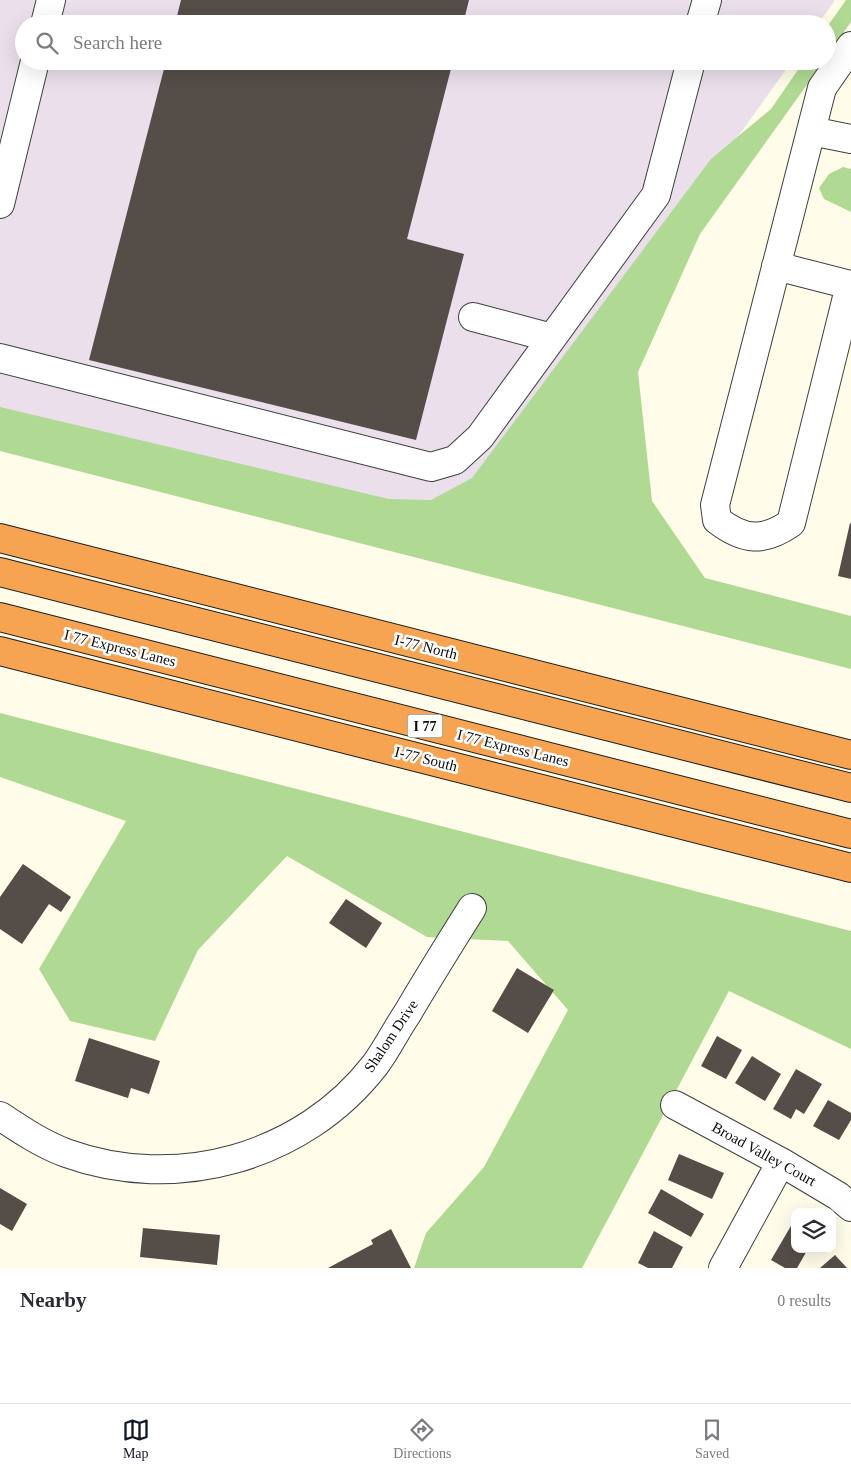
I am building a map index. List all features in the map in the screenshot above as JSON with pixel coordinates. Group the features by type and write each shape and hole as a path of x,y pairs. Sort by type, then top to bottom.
{"highway":[{"name":"I-77 North","path":"0,538 851,755"},
{"path":"0,572 851,788"},
{"name":"I 77 Express Lanes","path":"0,617 851,834"},
{"name":"I-77 South","path":"0,651 851,868"}],"street":[{"path":"47,15 51,0"},
{"path":"703,15 707,0"},
{"path":"836,68 851,46"},
{"path":"0,204 33,70"},
{"path":"0,358 431,467 455,460 480,437 656,195 689,70"},
{"path":"776,266 850,285 792,523 778,532 758,538 730,530 717,520 715,506 776,266 822,88 834,70"},
{"path":"811,130 851,139"},
{"path":"473,318 552,338"},
{"name":"Shalom Drive","path":"0,1116 27,1134 65,1152 101,1163 134,1168 171,1170 212,1165 249,1156 283,1141 315,1122 341,1102 375,1065 472,908"},
{"name":"Broad Valley Court","path":"675,1105 781,1162 838,1196 851,1207"},
{"path":"723,1268 781,1162"}],"shaded area":[{"path":"0,0 835,0 824,15 15,15 15,70 786,70 458,529 0,419"}],"green space":[{"path":"846,0 851,0 851,22 836,43 836,15"},
{"path":"798,70 818,70 700,234 638,372 652,501 705,578 851,616 851,669 0,451 0,407 389,499 431,500 472,478 711,159 771,109"},
{"path":"843,167 851,169 851,212 824,199 819,188 829,174"},
{"path":"0,713 851,931 851,1049 729,991 582,1268 414,1268 426,1233 484,1167 568,1010 508,941 427,937 287,856 198,950 155,1041 70,1021 39,969 126,821 0,777"}],"building":[{"path":"181,0 469,0 465,15 177,15"},
{"path":"164,70 451,70 407,239 464,254 416,440 89,360"},
{"path":"851,524 851,579 838,576"},
{"path":"23,864 71,897 61,912 49,904 22,944 0,929 0,897"},
{"path":"346,899 382,923 366,948 329,923"},
{"path":"517,968 554,990 528,1033 492,1011"},
{"path":"717,1036 742,1050 726,1079 701,1066"},
{"path":"89,1038 160,1061 149,1094 131,1088 128,1098 75,1081"},
{"path":"752,1056 781,1074 765,1101 735,1083"},
{"path":"796,1069 822,1084 804,1114 796,1109 791,1119 773,1109"},
{"path":"828,1100 851,1113 851,1120 839,1140 813,1126"},
{"path":"679,1154 724,1173 712,1199 668,1180"},
{"path":"0,1188 27,1204 12,1231 0,1224"},
{"path":"661,1189 704,1214 691,1237 648,1213"},
{"path":"791,1226 791,1253 806,1253 797,1268 785,1268 771,1260"},
{"path":"143,1228 220,1235 217,1265 140,1257"},
{"path":"391,1229 411,1268 328,1268 373,1244 371,1240"},
{"path":"654,1231 683,1247 672,1268 648,1268 638,1263"},
{"path":"835,1255 847,1268 820,1268"}]}
